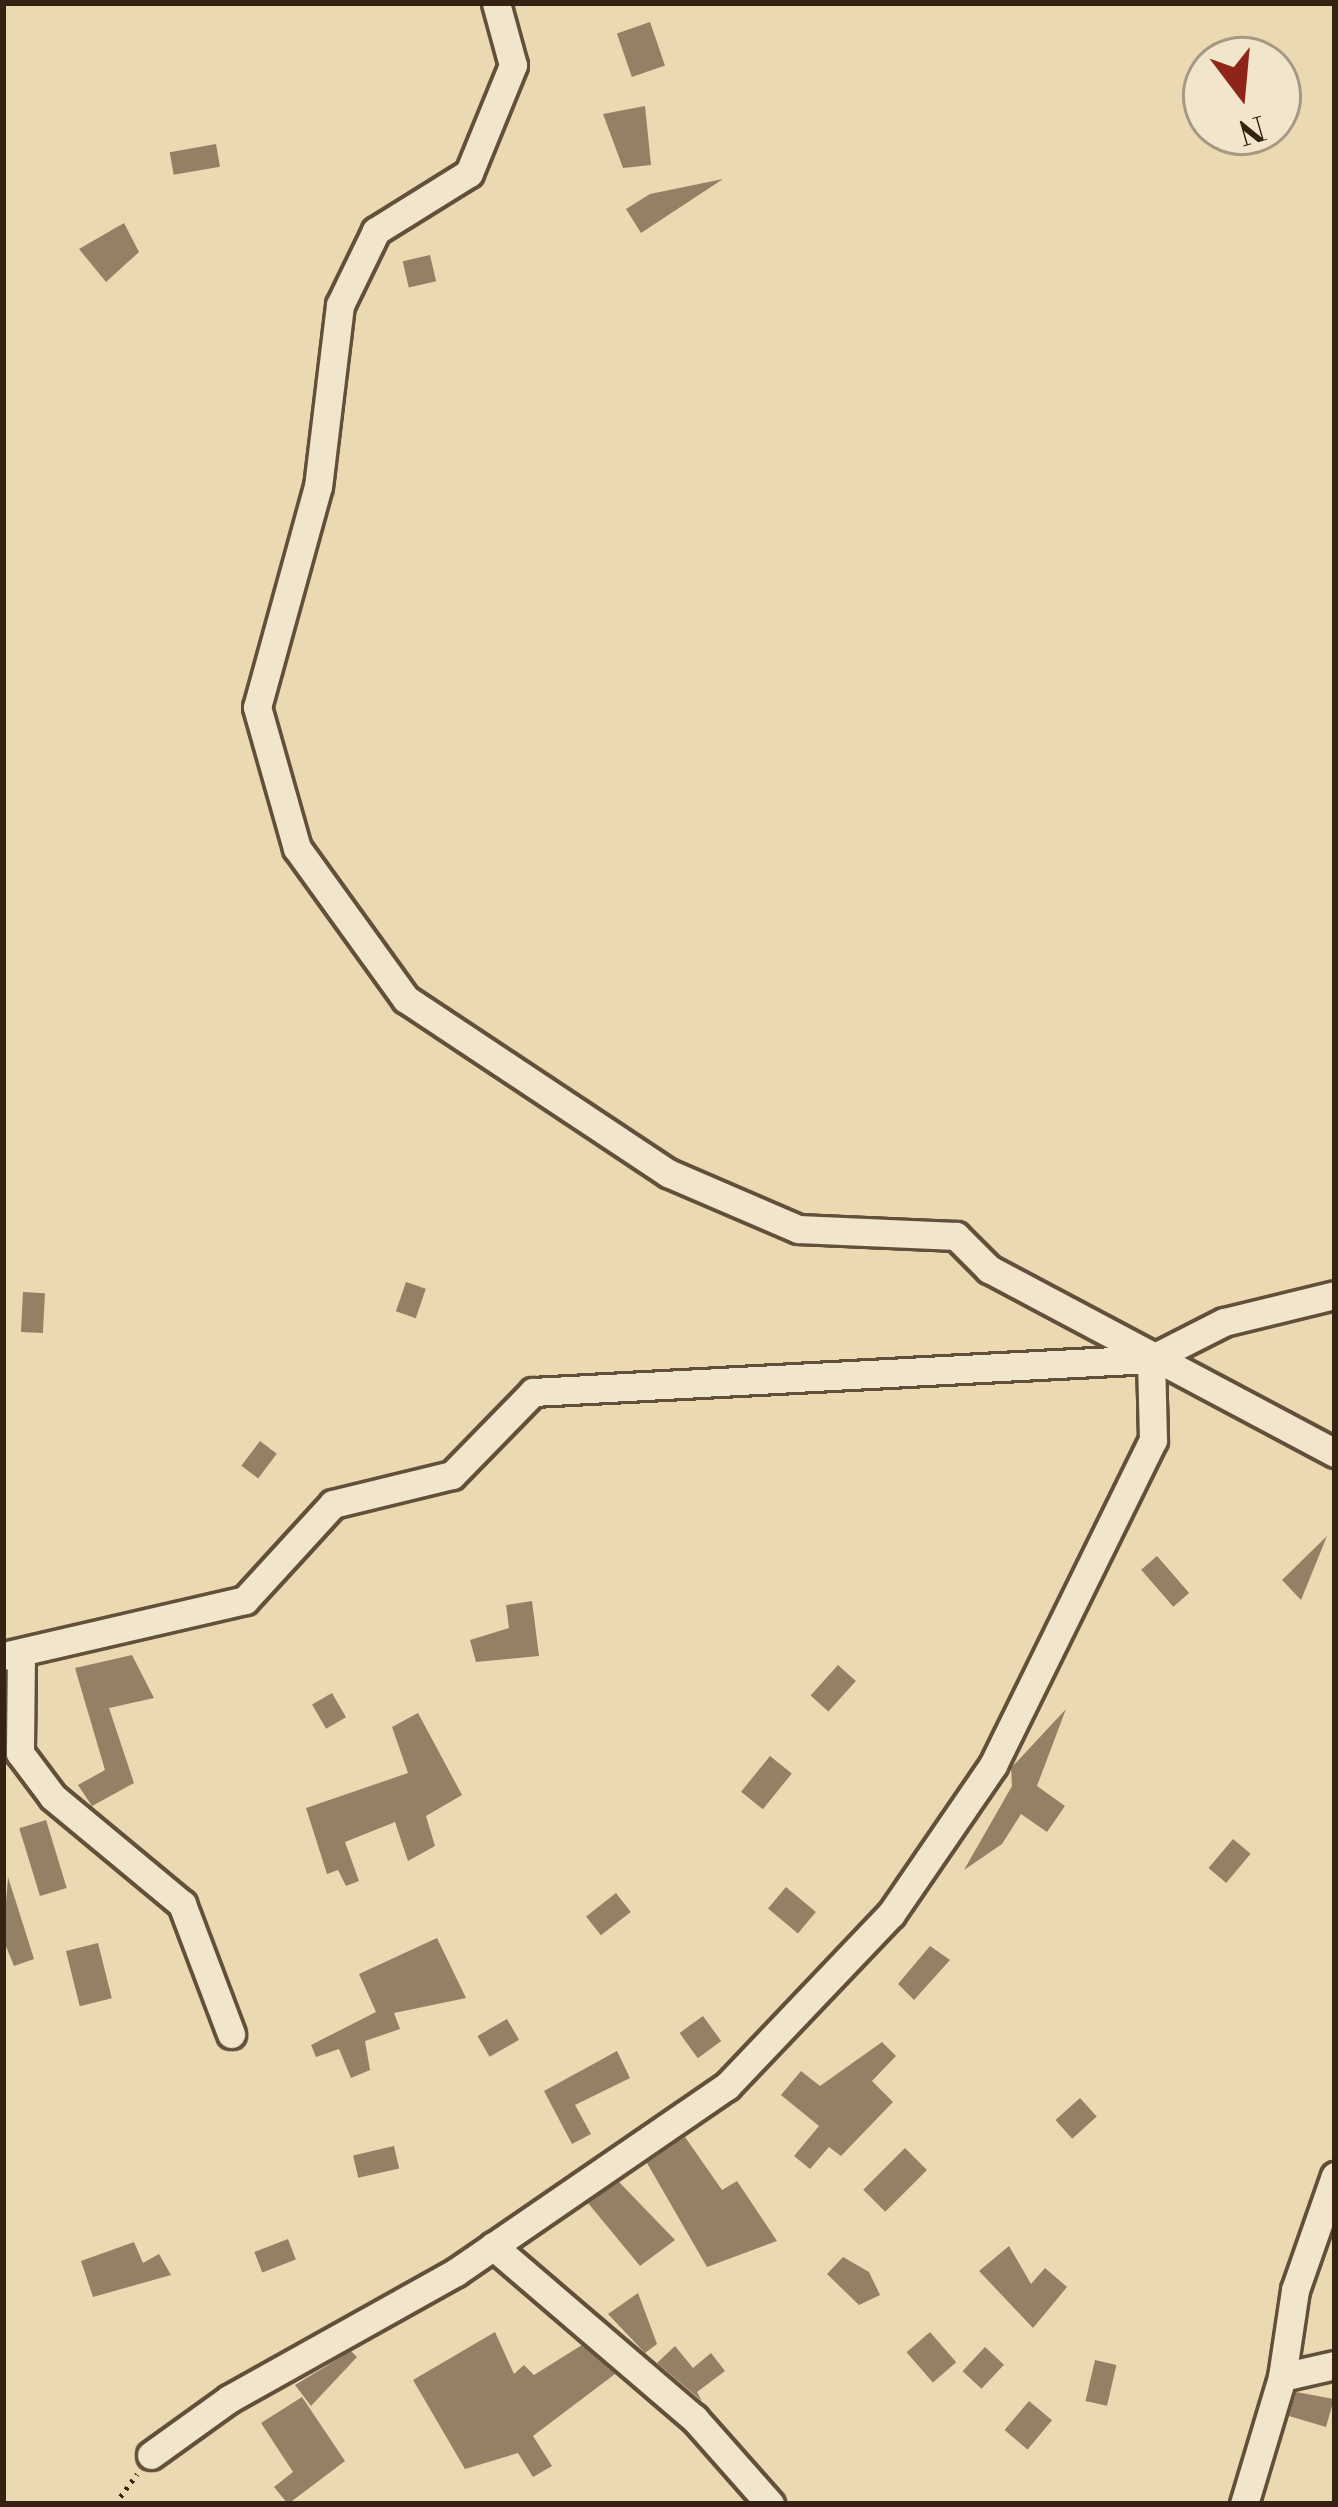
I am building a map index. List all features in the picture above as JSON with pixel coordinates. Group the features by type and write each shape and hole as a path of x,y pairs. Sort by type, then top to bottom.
{"street":[{"path":"496,3 513,65 469,173 376,231 340,305 318,486 257,707 297,848 406,999 668,1173 798,1229 956,1236 988,1269 1150,1359 1335,1453"},
{"path":"231,2034 182,1904 53,1797 20,1753 12,1654 245,1600 333,1504 452,1475 533,1392 1150,1359 1224,1322 1335,1295"},
{"path":"151,2455 229,2399 493,2246 727,2086 891,1914 993,1765 1153,1440 1150,1359"},
{"path":"1244,2504 1282,2377 1295,2290 1335,2176"},
{"path":"493,2246 694,2419 770,2504"},
{"path":"1282,2377 1335,2365"}],"path":[{"path":"115,2504 151,2455"}],"building":[{"path":"650,22 665,65 632,77 617,33"},
{"path":"645,106 651,165 623,168 603,114"},
{"path":"216,144 220,167 174,175 170,152"},
{"path":"723,179 641,233 626,209 650,194"},
{"path":"124,223 139,252 106,282 79,249"},
{"path":"430,255 436,281 409,288 403,261"},
{"path":"406,1282 426,1289 416,1318 396,1311"},
{"path":"23,1292 45,1293 43,1333 21,1332"},
{"path":"260,1441 277,1454 258,1478 241,1466"},
{"path":"1327,1536 1301,1600 1282,1580"},
{"path":"1157,1556 1189,1593 1173,1607 1141,1570"},
{"path":"532,1601 539,1656 476,1662 470,1640 509,1628 506,1605"},
{"path":"132,1655 154,1698 109,1708 134,1783 92,1806 78,1785 105,1770 75,1668"},
{"path":"838,1665 856,1681 828,1712 811,1695"},
{"path":"332,1693 346,1717 326,1729 312,1704"},
{"path":"1066,1709 1037,1786 1065,1806 1047,1832 1021,1814 1002,1844 964,1870 1012,1786 1011,1768"},
{"path":"418,1713 462,1795 426,1816 435,1846 408,1861 395,1822 345,1842 359,1881 346,1886 338,1870 327,1874 306,1808 408,1773 392,1727"},
{"path":"770,1756 792,1774 763,1809 741,1792"},
{"path":"46,1820 67,1888 40,1896 19,1828"},
{"path":"1233,1839 1251,1854 1226,1883 1209,1868"},
{"path":"8,1877 34,1959 14,1966 3,1939"},
{"path":"786,1887 816,1912 798,1934 768,1908"},
{"path":"616,1893 631,1912 601,1935 586,1916"},
{"path":"437,1938 466,1998 394,2013 400,2029 365,2041 370,2070 351,2078 339,2049 316,2057 311,2045 376,2012 359,1974"},
{"path":"98,1943 112,1998 80,2006 66,1951"},
{"path":"930,1946 950,1960 914,2000 898,1984"},
{"path":"703,2016 721,2041 698,2058 680,2033"},
{"path":"507,2019 519,2040 490,2057 478,2036"},
{"path":"882,2042 896,2056 872,2081 893,2102 841,2156 829,2147 810,2169 794,2156 819,2126 781,2095 801,2071 820,2086"},
{"path":"617,2051 630,2078 575,2105 591,2134 572,2144 544,2091"},
{"path":"1080,2098 1097,2117 1072,2139 1055,2120"},
{"path":"685,2137 722,2190 737,2181 777,2241 707,2267 647,2163"},
{"path":"394,2146 399,2168 358,2178 353,2155"},
{"path":"905,2148 927,2170 885,2212 863,2190"},
{"path":"619,2182 675,2240 640,2266 588,2203"},
{"path":"288,2239 296,2260 262,2272 254,2252"},
{"path":"134,2242 143,2263 159,2254 171,2275 93,2297 81,2261"},
{"path":"1009,2246 1031,2284 1045,2268 1067,2287 1033,2328 979,2271"},
{"path":"843,2257 869,2272 880,2295 859,2305 827,2274"},
{"path":"638,2293 657,2344 645,2353 608,2314"},
{"path":"495,2332 514,2374 524,2365 534,2375 582,2345 615,2374 533,2436 552,2466 533,2477 518,2453 465,2469 413,2380"},
{"path":"930,2332 956,2362 933,2383 907,2352"},
{"path":"675,2346 693,2368 711,2353 725,2371 697,2392 702,2401 657,2363"},
{"path":"985,2347 1004,2365 982,2389 962,2371"},
{"path":"351,2351 357,2357 311,2406 295,2385"},
{"path":"1095,2360 1116,2365 1107,2406 1086,2401"},
{"path":"1296,2392 1334,2399 1326,2427 1289,2416"},
{"path":"302,2397 345,2461 288,2504 274,2487 293,2472 261,2423"},
{"path":"1029,2401 1052,2420 1028,2449 1005,2430"}]}
